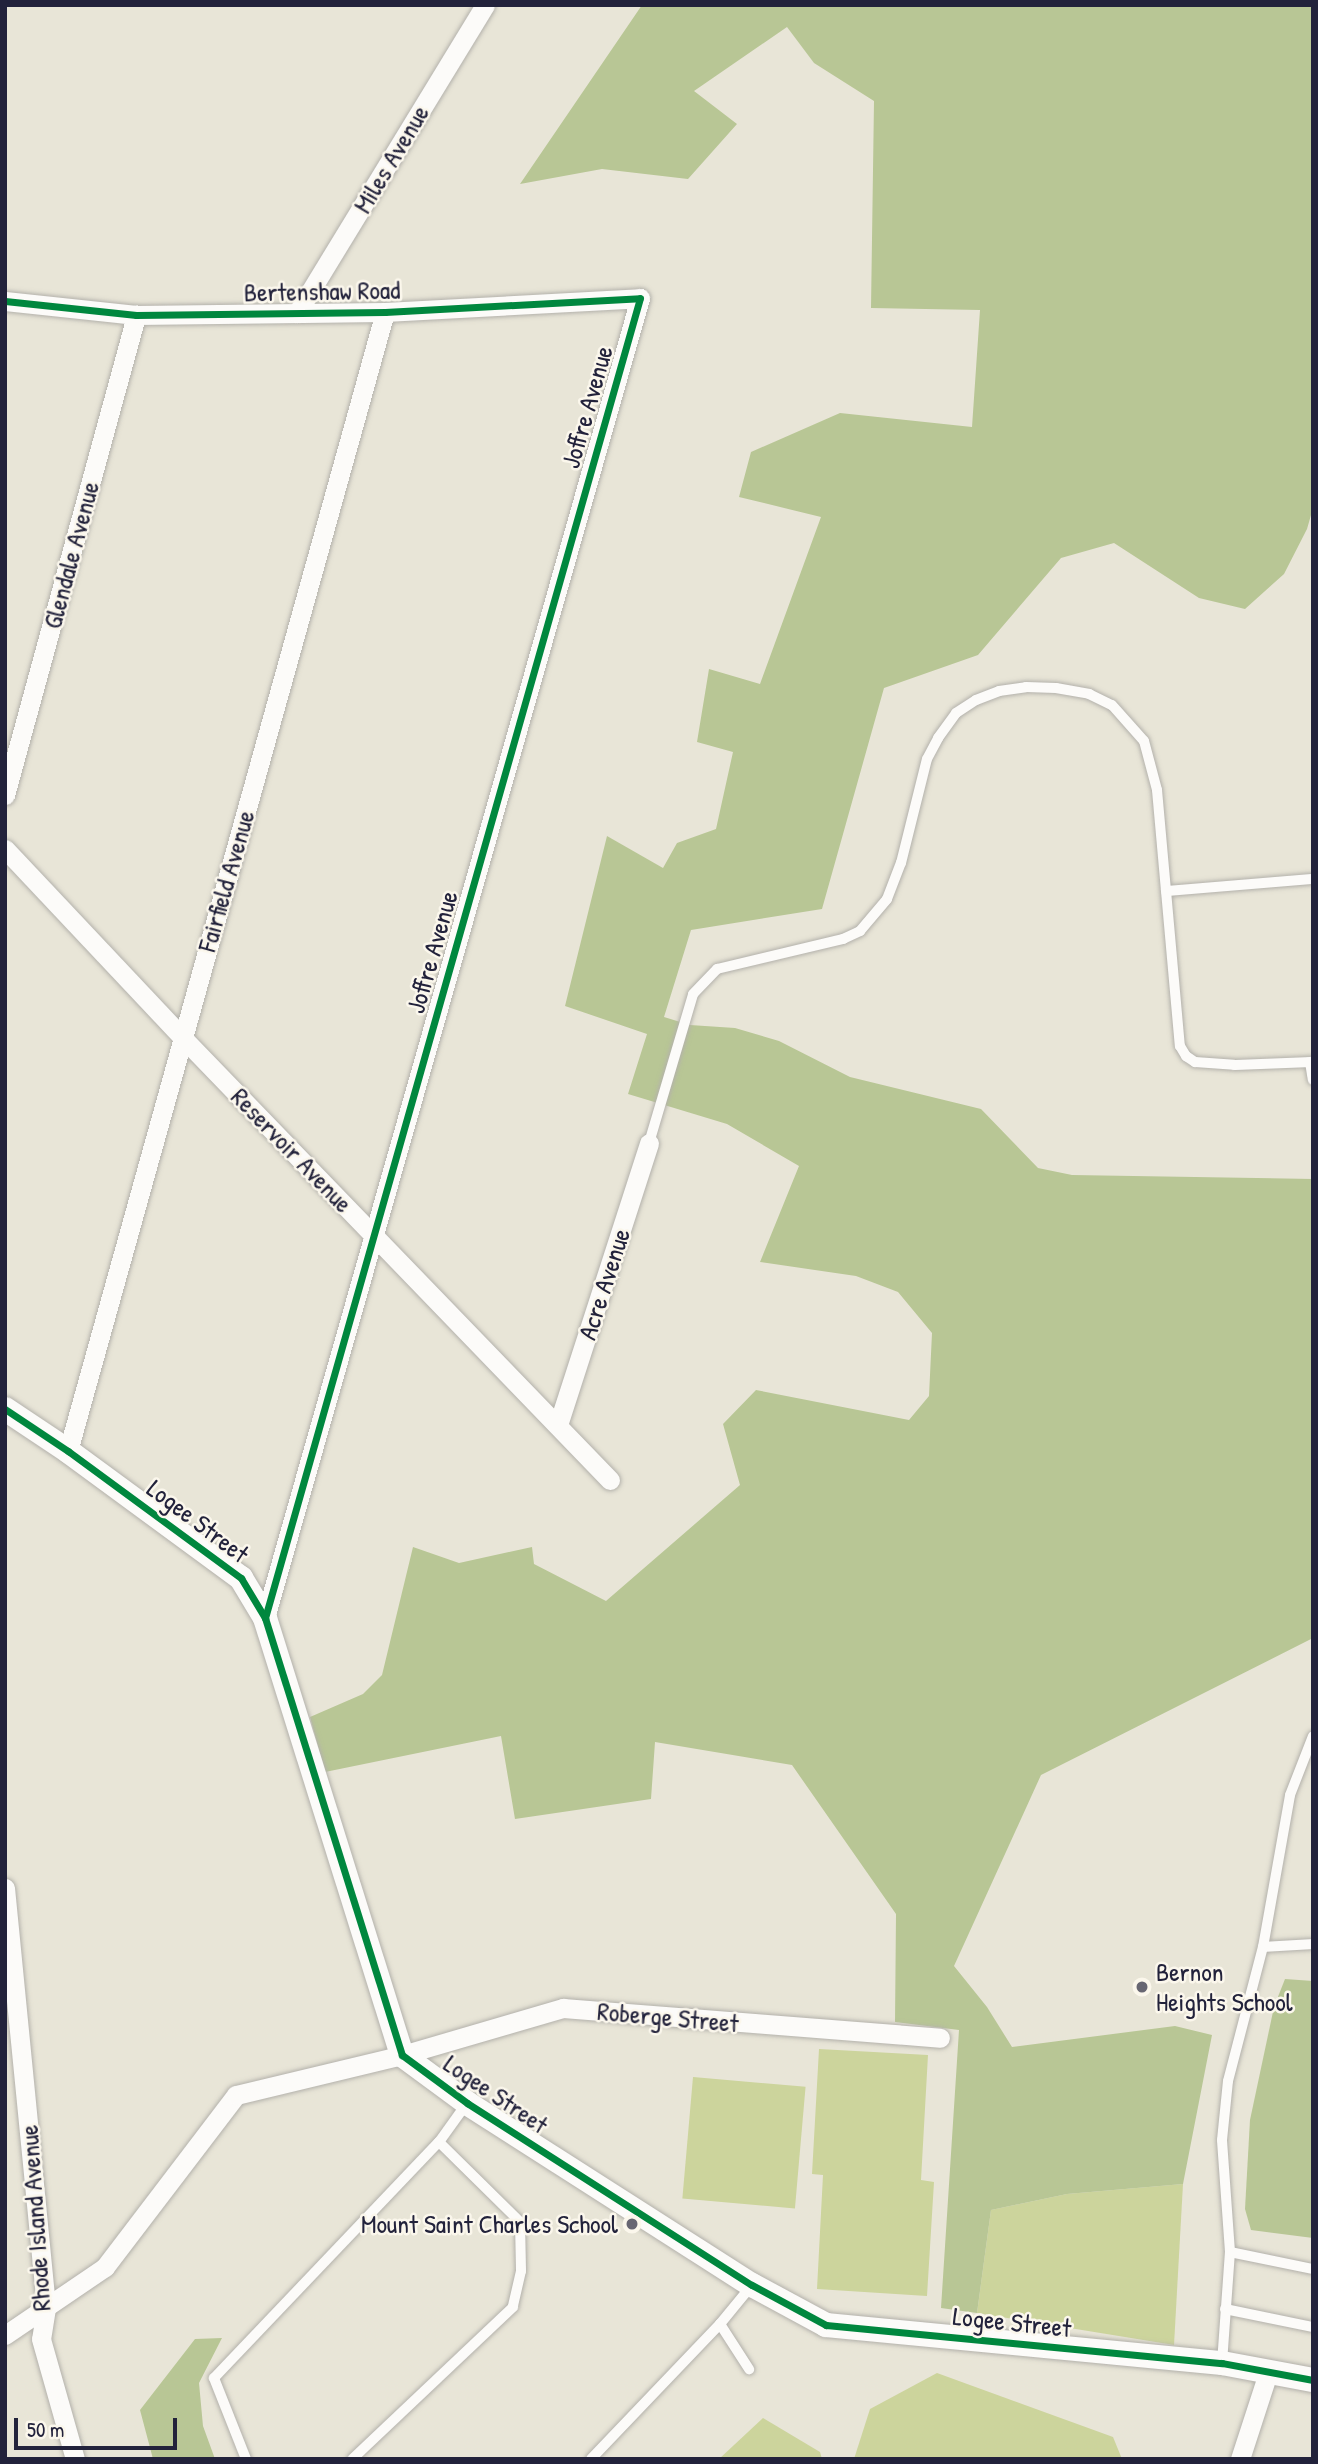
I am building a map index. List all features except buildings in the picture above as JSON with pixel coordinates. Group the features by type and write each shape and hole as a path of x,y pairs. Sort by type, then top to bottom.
{"street":[{"name":"Miles Avenue","path":"297,313 485,5"},
{"name":"Bertenshaw Road","path":"5,301 136,315 385,312 640,298"},
{"name":"Joffre Avenue","path":"265,1618 372,1232 640,298"},
{"name":"Fairfield Avenue","path":"68,1451 385,312"},
{"name":"Glendale Avenue","path":"5,795 136,315"},
{"name":"Reservoir Avenue","path":"5,849 182,1037 610,1479"},
{"name":"Acre Avenue","path":"558,1425 649,1143"},
{"name":"Logee Street","path":"5,1409 68,1451 241,1578 265,1618 402,2055 467,2103 752,2285 826,2325 1222,2363 1313,2380"},
{"name":"Rhode Island Avenue","path":"5,1888 46,2308 41,2339 75,2459"},
{"name":"Roberge Street","path":"5,2335 105,2267 236,2095 402,2055 563,2008 940,2038"},
{"path":"1240,2459 1269,2370"}],"lane":[{"path":"649,1143 693,994 717,969 843,939 860,931 872,921 887,899 901,863 927,759 956,713 976,700 999,691 1056,688 1089,694 1112,705 1144,741 1152,762 1180,1046 1186,1056 1195,1062 1234,1065 1311,1062 1313,1080"},
{"path":"1166,891 1313,879"},
{"path":"1222,2363 1230,2252 1222,2140 1227,2093 1263,1947 1290,1795 1313,1736"},
{"path":"1263,1947 1313,1944"},
{"path":"246,2459 214,2378 439,2143 467,2103"},
{"path":"352,2459 513,2307 521,2271 520,2222 439,2143"},
{"path":"1230,2252 1313,2269"},
{"path":"591,2459 720,2323 752,2285"},
{"path":"1225,2309 1313,2327"},
{"path":"720,2323 749,2370"}],"green space":[{"path":"642,5 1313,5 1313,508 1307,529 1284,574 1245,609 1199,598 1114,543 1061,558 978,655 884,688 822,909 691,930 664,1017 690,1025 735,1028 779,1041 850,1077 981,1109 1038,1168 1072,1175 1313,1179 1313,1638 1041,1775 954,1966 987,2007 1012,2047 1175,2026 1212,2035 1183,2184 1067,2194 991,2210 977,2313 941,2308 959,2030 895,2022 896,1914 792,1765 655,1742 651,1799 515,1819 501,1736 325,1772 310,1717 363,1694 382,1675 413,1547 459,1563 532,1547 534,1564 606,1601 740,1485 723,1424 756,1390 909,1420 929,1396 932,1333 898,1292 856,1276 760,1262 799,1166 727,1124 628,1094 647,1034 565,1006 607,836 663,868 677,843 716,829 733,752 697,742 709,669 760,684 821,517 739,497 751,452 840,413 972,427 980,310 871,308 874,101 814,63 787,27 694,91 737,124 688,179 602,169 520,184"},
{"path":"1285,1979 1313,1981 1313,2238 1251,2230 1245,2209 1250,2120 1274,2007"},
{"path":"819,2049 928,2055 921,2180 934,2182 927,2296 817,2289 823,2175 812,2174"},
{"path":"693,2077 806,2087 795,2208 682,2199"},
{"path":"1183,2184 1174,2345 977,2313 991,2210 1067,2194"},
{"path":"222,2338 199,2383 203,2426 215,2459 153,2459 140,2410 195,2339"},
{"path":"937,2373 1113,2437 1122,2459 854,2459 870,2409"},
{"path":"763,2418 820,2452 822,2459 719,2459"}],"cycle path":[{"path":"5,301 136,315 385,312 640,298 265,1618"},
{"path":"5,1409 68,1451 241,1578 265,1618 402,2055 467,2103 752,2285 826,2325 1222,2363 1313,2380"}],"place":[{"name":"Bernon Heights School","path":"1142,1987"},
{"name":"Mount Saint Charles School","path":"632,2224"}]}
